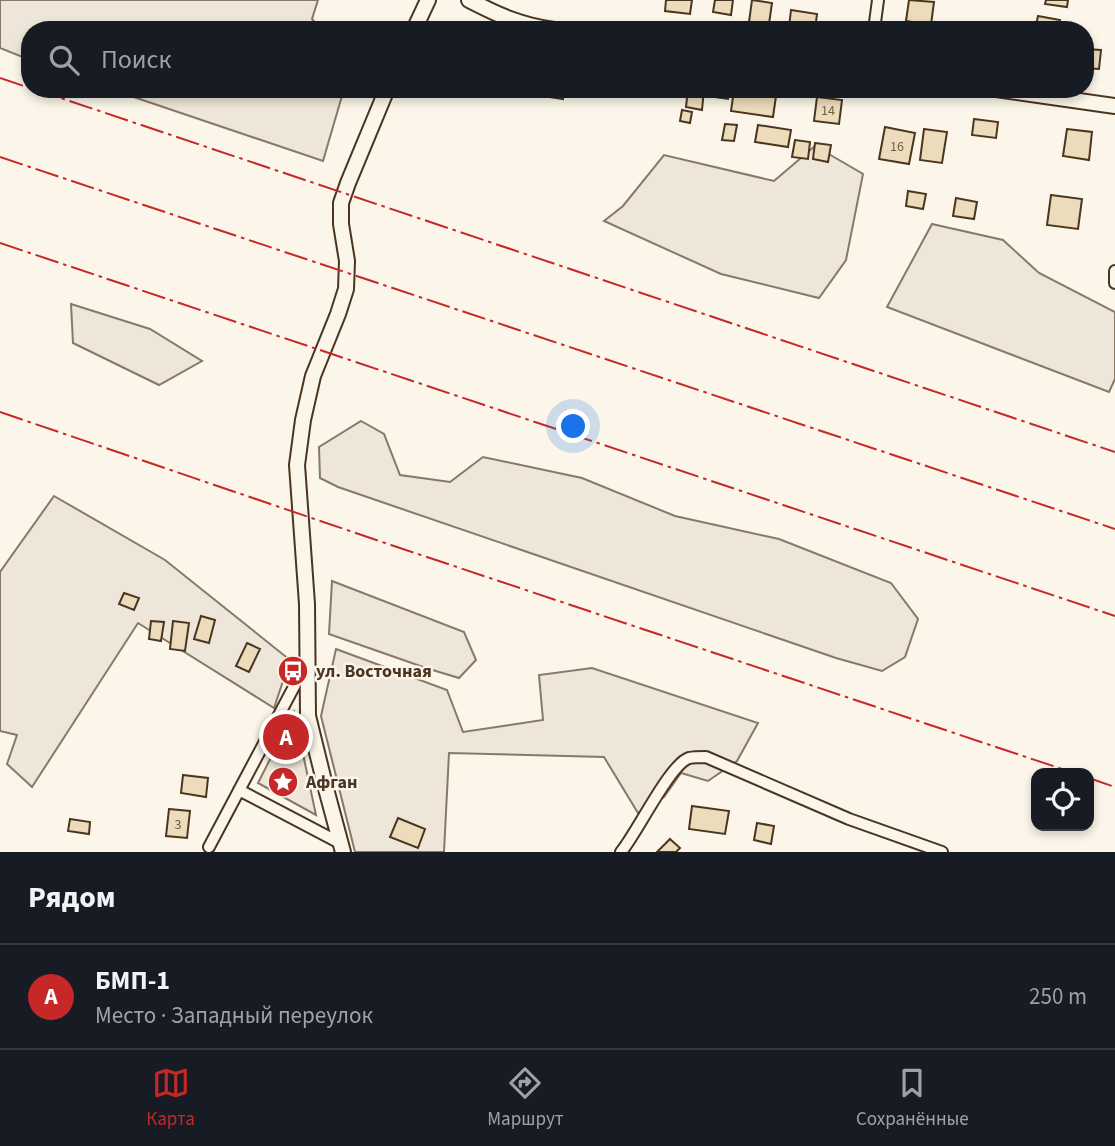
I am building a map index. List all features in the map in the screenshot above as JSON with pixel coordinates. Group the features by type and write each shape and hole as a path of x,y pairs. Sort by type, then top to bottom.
{"street":[{"path":"418,21 428,0"},
{"path":"469,0 515,21"},
{"path":"875,21 878,0"},
{"path":"342,848 308,716 307,604 297,465 313,376 346,289 347,261 341,224 341,203 383,98"},
{"path":"1059,98 1115,106"},
{"path":"1115,271 1115,283"},
{"path":"209,848 307,662"},
{"path":"621,852 674,769 688,758 706,757 849,819 942,852"},
{"path":"239,790 342,848"}],"shaded area":[{"path":"0,0 318,0 312,19 314,21 21,21 21,56 0,48"},
{"path":"137,98 341,98 323,161"},
{"path":"815,146 863,174 846,260 819,298 721,274 604,221 623,206 664,155 774,181"},
{"path":"932,224 1003,240 1039,273 1115,312 1115,379 1109,392 887,307"},
{"path":"71,304 150,329 202,361 159,385 73,343"},
{"path":"361,421 384,434 400,475 450,482 483,457 582,478 675,516 779,539 891,583 918,619 905,657 882,671 836,658 338,487 320,478 319,447"},
{"path":"54,496 165,560 290,660 274,708 138,623 32,787 7,764 17,735 0,731 0,572"},
{"path":"332,581 464,632 476,660 459,678 329,634"},
{"path":"336,649 447,690 463,732 543,720 539,675 592,668 758,723 737,761 708,781 681,773 664,797 638,813 604,757 449,753 444,852 355,852 321,716"},
{"path":"294,712 316,815 258,783"}],"building":[{"path":"666,0 692,0 690,14 665,11"},
{"path":"715,0 733,0 731,15 713,12"},
{"path":"752,0 772,3 769,21 749,21"},
{"path":"909,0 934,2 932,21 906,21"},
{"path":"1046,0 1068,0 1067,7 1045,4"},
{"path":"791,10 817,14 816,21 790,21"},
{"path":"1038,16 1060,20 1060,21 1037,21"},
{"path":"1094,50 1101,50 1099,69 1094,69"},
{"path":"687,98 703,98 702,110 686,107"},
{"path":"733,98 776,98 773,117 731,111"},
{"path":"817,98 842,100 839,124 814,121"},
{"path":"682,110 692,112 690,123 680,121"},
{"path":"974,119 998,122 996,138 972,135"},
{"path":"725,124 737,125 734,141 722,140"},
{"path":"758,125 791,130 788,147 755,142"},
{"path":"885,127 915,133 909,164 879,159"},
{"path":"924,129 947,132 942,163 920,160"},
{"path":"1067,129 1092,132 1089,160 1063,156"},
{"path":"795,140 810,142 808,159 792,157"},
{"path":"815,143 831,145 828,162 813,159"},
{"path":"908,191 926,194 923,209 906,206"},
{"path":"1051,195 1082,199 1078,229 1047,225"},
{"path":"956,198 977,202 974,219 953,216"},
{"path":"124,593 139,598 134,610 119,604"},
{"path":"201,616 215,620 209,643 194,639"},
{"path":"151,621 164,622 161,641 149,639"},
{"path":"173,621 189,623 185,651 170,649"},
{"path":"247,643 260,649 249,672 236,666"},
{"path":"183,775 208,778 206,797 181,793"},
{"path":"692,806 729,811 725,834 689,829"},
{"path":"169,809 190,811 187,838 166,836"},
{"path":"398,818 425,829 418,848 390,837"},
{"path":"70,819 90,822 89,834 68,831"},
{"path":"757,823 774,826 771,844 754,840"},
{"path":"670,839 680,848 676,852 657,852"}],"power":[{"path":"0,78 21,85"},
{"path":"61,98 1115,452"},
{"path":"0,157 1115,529"},
{"path":"0,243 1115,616"},
{"path":"0,412 1059,768"},
{"path":"1094,780 1115,787"}],"place":[{"name":"ул. Восточная","path":"293,671"},
{"name":"БМП-1","path":"286,737"},
{"name":"Афган","path":"283,782"}]}
